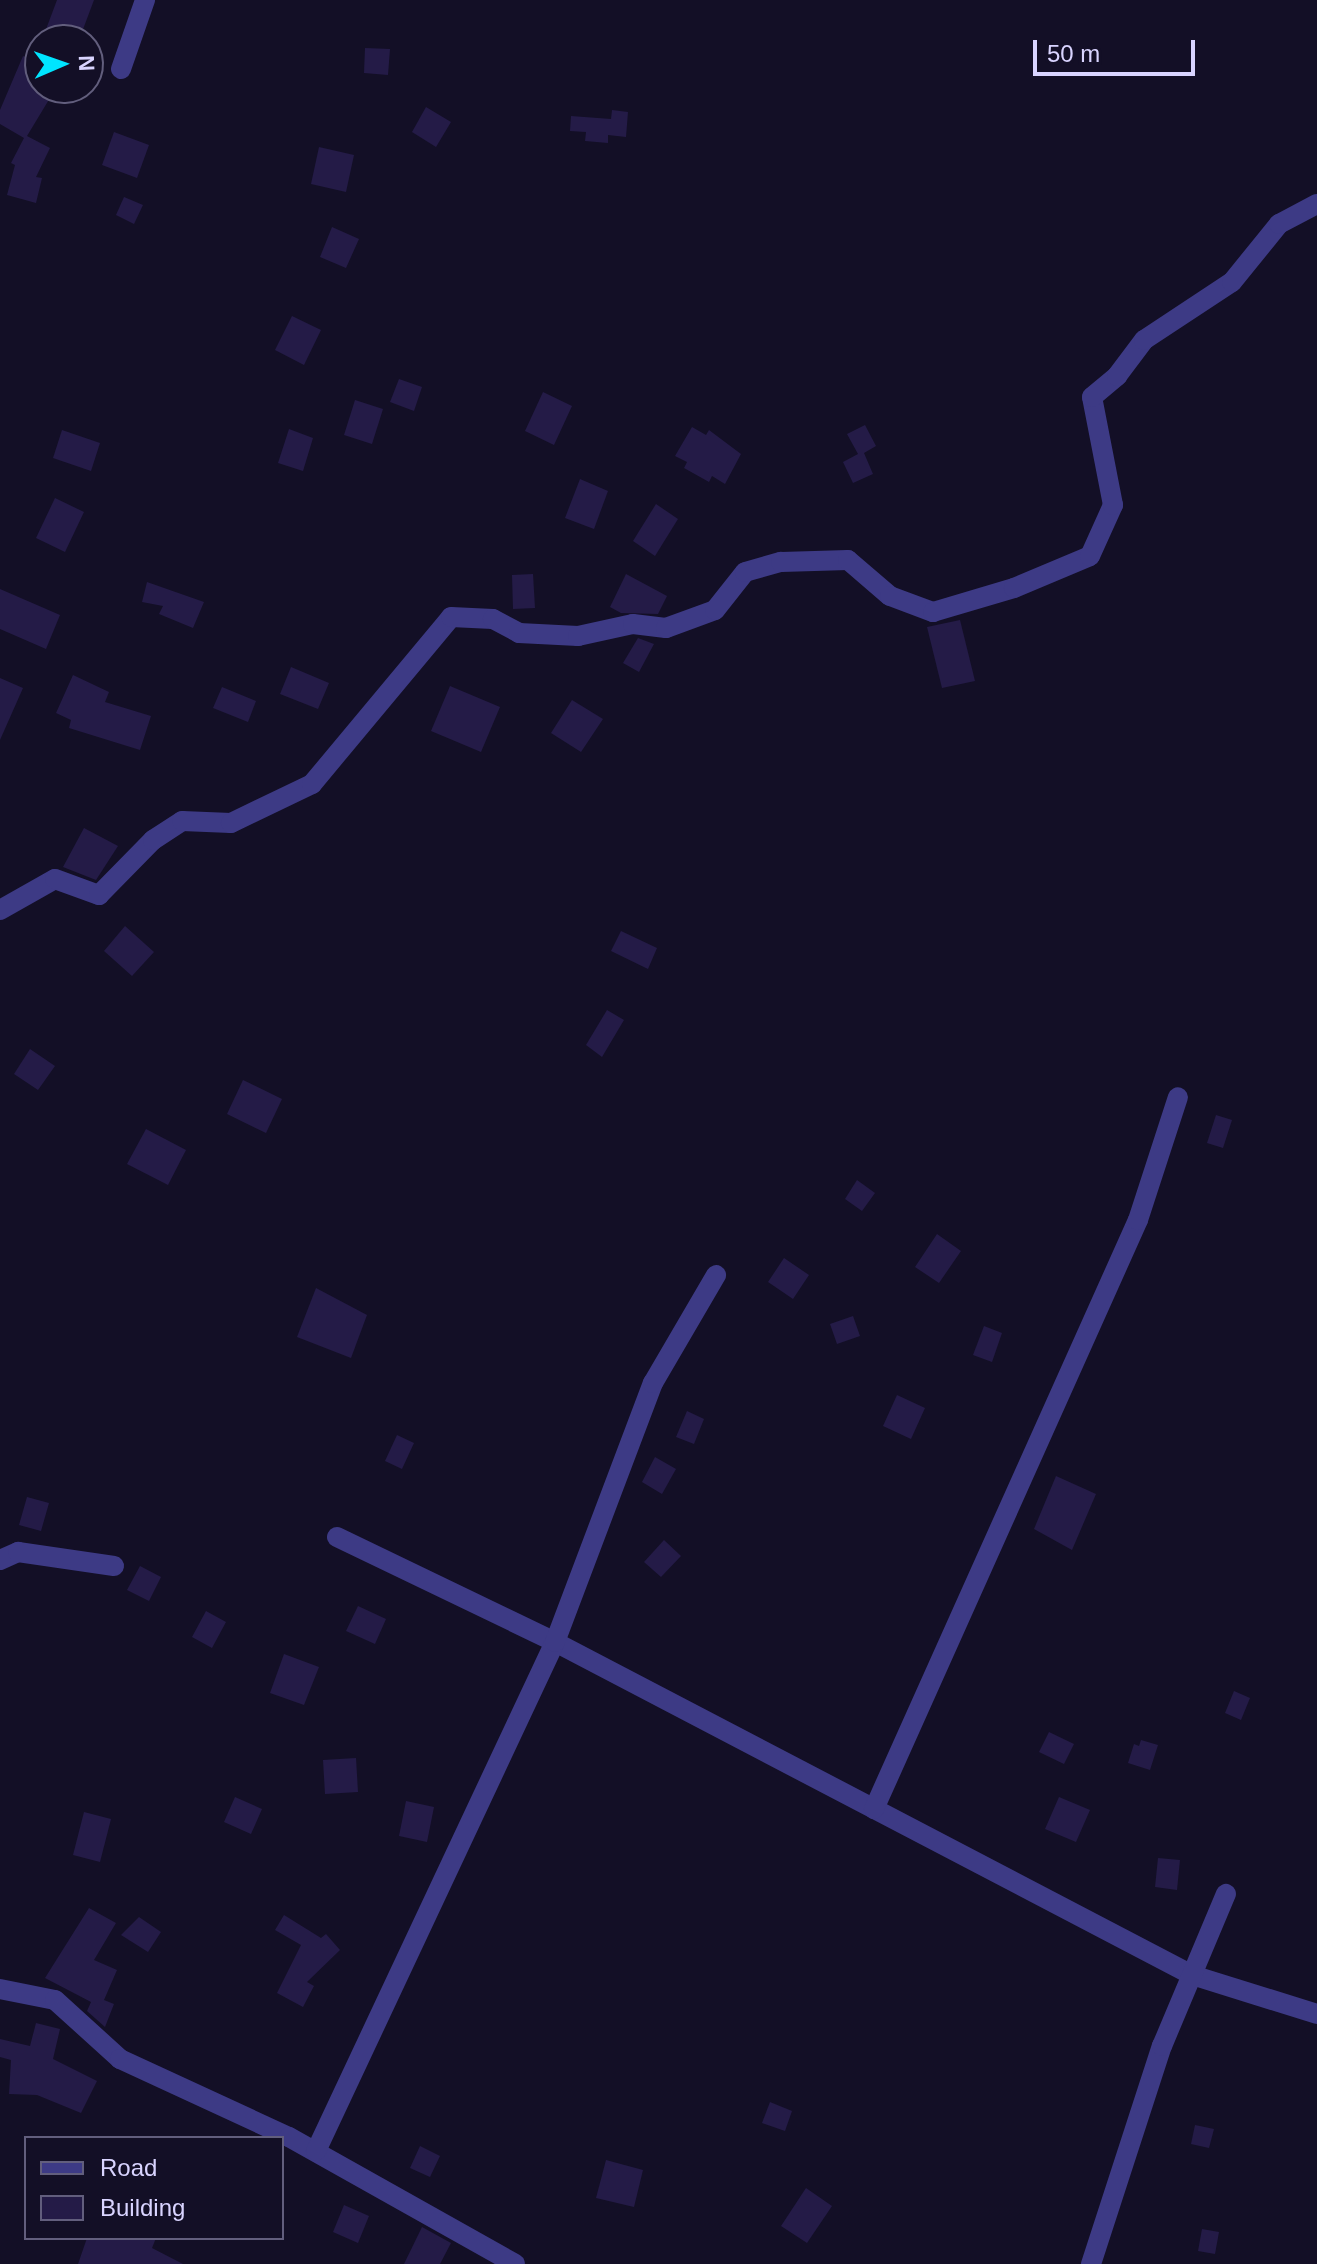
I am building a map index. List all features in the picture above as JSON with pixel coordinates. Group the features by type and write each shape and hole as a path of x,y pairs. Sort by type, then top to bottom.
{"street":[{"path":"121,69 145,0"},
{"path":"0,910 55,879 99,895 153,840 182,821 231,823 312,784 451,617 493,619 519,633 578,636 633,624 666,628 715,610 745,572 781,562 848,560 890,596 933,612 1014,588 1090,556 1113,505 1092,397 1117,376 1144,340 1232,282 1279,224 1317,204"},
{"path":"874,1809 1138,1220 1178,1097"},
{"path":"316,2151 555,1642 653,1383 716,1275"},
{"path":"337,1537 555,1642 1192,1975 1317,2014"},
{"path":"0,1560 18,1552 114,1566"},
{"path":"1091,2264 1162,2046 1226,1894"},
{"path":"0,1989 55,2000 120,2059 316,2151 515,2264"}],"building":[{"path":"57,0 94,0 85,24 48,24"},
{"path":"365,48 390,49 388,75 364,73"},
{"path":"23,56 24,104 46,104 27,136 50,148 36,177 42,178 36,203 7,195 15,165 11,163 24,138 0,124 0,110"},
{"path":"426,107 451,122 436,147 412,132"},
{"path":"612,110 628,112 626,137 608,135 608,143 585,141 586,132 570,131 571,116 611,119"},
{"path":"114,132 149,145 137,178 102,165"},
{"path":"319,147 354,155 346,192 311,184"},
{"path":"124,197 143,205 134,224 116,215"},
{"path":"332,227 359,239 346,268 320,257"},
{"path":"292,316 321,330 304,365 275,350"},
{"path":"399,379 422,387 414,411 390,402"},
{"path":"543,392 572,406 554,445 525,431"},
{"path":"355,400 383,409 372,444 344,435"},
{"path":"865,425 876,446 864,453 873,474 853,483 843,462 858,454 847,434"},
{"path":"692,427 706,435 709,430 741,454 725,484 712,476 709,482 684,468 687,462 675,456"},
{"path":"289,429 313,438 303,471 278,463"},
{"path":"62,430 100,443 91,471 53,458"},
{"path":"580,479 608,491 594,529 565,518"},
{"path":"55,498 84,512 65,552 36,538"},
{"path":"656,504 678,519 655,556 633,541"},
{"path":"533,574 535,608 513,609 512,575"},
{"path":"626,574 667,596 658,614 621,613 610,607"},
{"path":"147,582 204,602 193,628 159,614 163,606 142,602"},
{"path":"0,589 60,615 46,649 0,629"},
{"path":"960,620 975,681 942,688 927,627"},
{"path":"638,638 654,644 639,672 623,663"},
{"path":"291,667 329,683 318,709 280,694"},
{"path":"73,675 109,692 105,702 151,716 140,750 69,728 71,720 56,713"},
{"path":"0,678 23,688 0,740"},
{"path":"450,686 500,707 481,752 431,731"},
{"path":"222,687 256,701 248,722 213,708"},
{"path":"572,700 603,719 581,752 551,733"},
{"path":"84,828 118,846 96,880 63,867"},
{"path":"125,926 154,952 132,976 104,951"},
{"path":"621,931 657,948 648,969 611,951"},
{"path":"607,1010 624,1020 602,1057 586,1045"},
{"path":"30,1049 55,1066 38,1090 14,1074"},
{"path":"243,1080 282,1099 266,1133 227,1114"},
{"path":"1216,1115 1232,1120 1223,1148 1207,1143"},
{"path":"146,1129 186,1150 168,1185 127,1164"},
{"path":"857,1180 875,1193 862,1211 845,1199"},
{"path":"937,1234 961,1251 939,1283 915,1267"},
{"path":"784,1258 809,1275 793,1299 768,1282"},
{"path":"316,1288 367,1315 351,1358 297,1337"},
{"path":"853,1316 860,1336 837,1344 830,1324"},
{"path":"984,1326 1002,1333 992,1362 973,1355"},
{"path":"897,1395 925,1408 911,1439 883,1426"},
{"path":"687,1411 704,1419 694,1444 676,1437"},
{"path":"397,1435 414,1443 402,1469 385,1461"},
{"path":"655,1457 676,1469 662,1494 642,1482"},
{"path":"1056,1476 1096,1494 1072,1550 1034,1529"},
{"path":"27,1497 49,1503 41,1531 19,1525"},
{"path":"664,1540 681,1556 661,1577 644,1562"},
{"path":"140,1566 161,1577 149,1601 127,1590"},
{"path":"358,1606 386,1619 375,1644 346,1631"},
{"path":"206,1611 226,1622 212,1648 192,1637"},
{"path":"284,1654 319,1667 304,1705 270,1693"},
{"path":"1234,1691 1250,1698 1241,1720 1225,1713"},
{"path":"1049,1732 1074,1744 1064,1764 1039,1752"},
{"path":"1141,1740 1158,1745 1150,1770 1128,1763 1134,1744 1139,1746"},
{"path":"356,1758 358,1792 325,1794 323,1760"},
{"path":"235,1797 262,1809 251,1834 224,1822"},
{"path":"1059,1797 1090,1810 1076,1842 1045,1829"},
{"path":"406,1801 434,1807 427,1842 399,1836"},
{"path":"84,1812 111,1819 100,1862 73,1855"},
{"path":"1158,1858 1180,1860 1177,1890 1155,1887"},
{"path":"89,1908 116,1923 94,1960 117,1970 104,2000 114,2004 105,2027 87,2011 91,2002 45,1978"},
{"path":"284,1915 321,1938 326,1934 340,1950 307,1982 314,1986 303,2007 277,1993 301,1945 275,1930"},
{"path":"139,1917 161,1932 148,1952 121,1935"},
{"path":"36,2023 60,2029 53,2059 97,2081 81,2113 37,2095 9,2094 11,2060 0,2057 0,2039 30,2046"},
{"path":"770,2102 792,2111 785,2131 762,2123"},
{"path":"1195,2125 1214,2129 1209,2148 1191,2144"},
{"path":"420,2146 440,2156 430,2177 410,2168"},
{"path":"606,2160 643,2170 634,2207 596,2198"},
{"path":"806,2188 832,2206 807,2243 781,2226"},
{"path":"344,2205 369,2216 358,2243 333,2232"},
{"path":"422,2227 451,2243 440,2264 404,2264"},
{"path":"1202,2229 1219,2232 1215,2254 1198,2251"},
{"path":"86,2240 155,2240 152,2248 183,2264 78,2264"}]}
